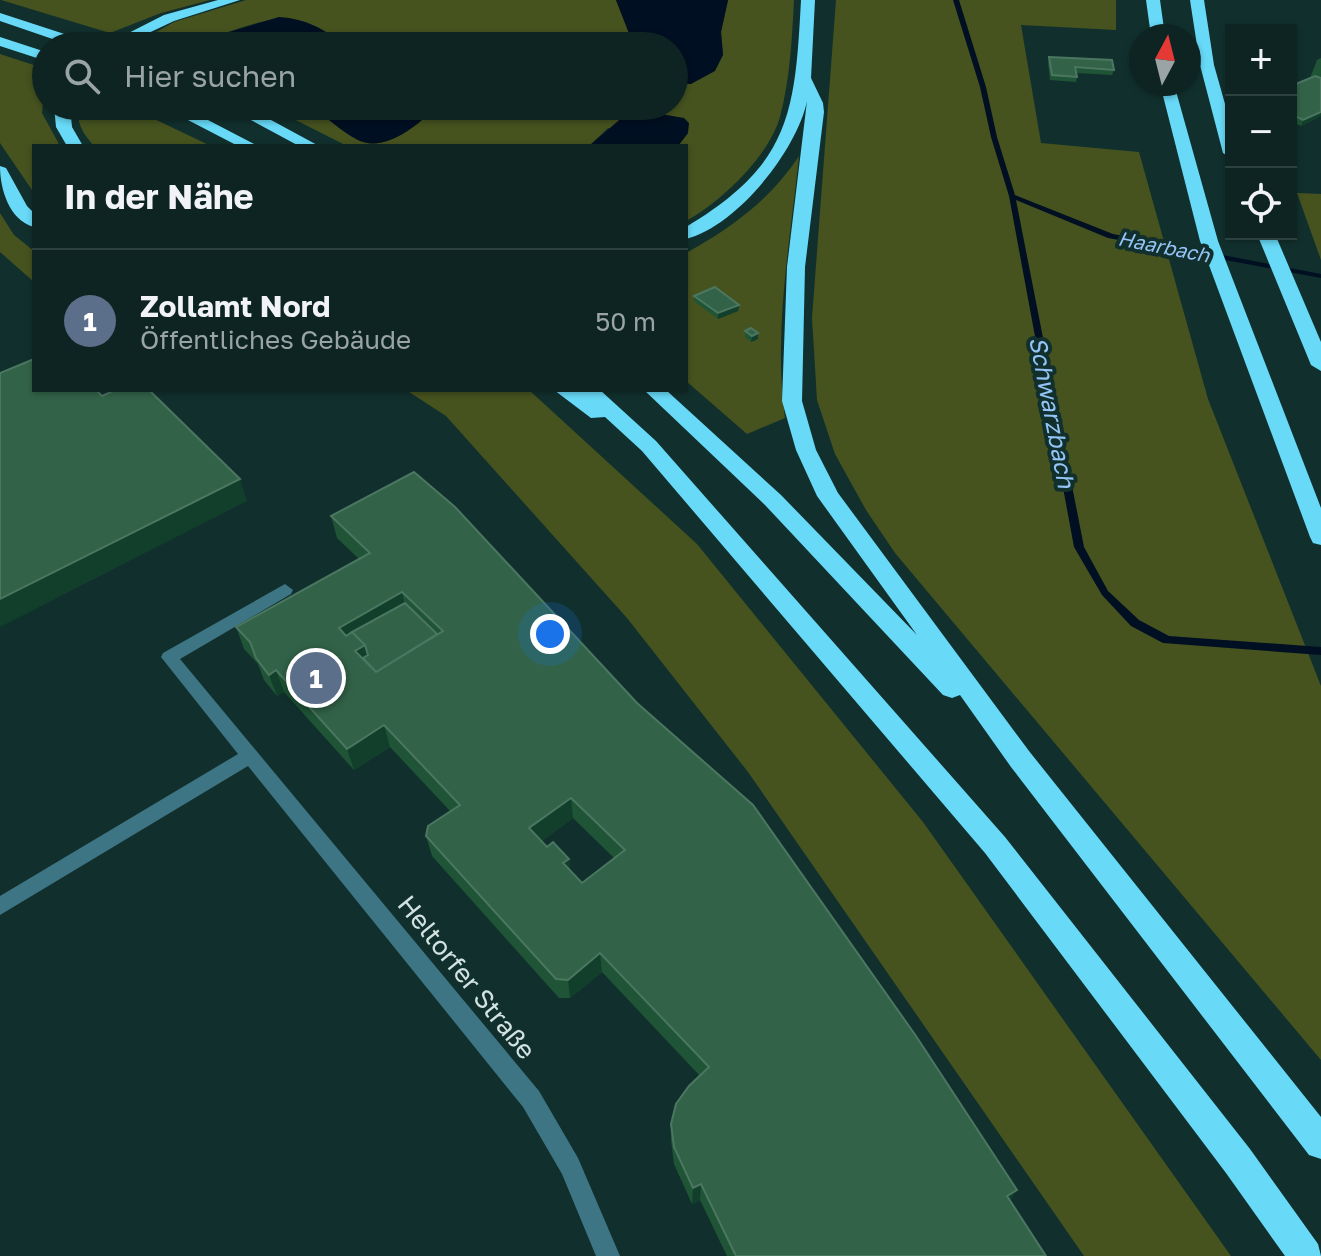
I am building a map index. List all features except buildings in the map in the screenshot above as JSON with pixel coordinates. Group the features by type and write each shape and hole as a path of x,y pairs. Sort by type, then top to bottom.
{"highway":[{"path":"140,32 169,18 233,0"},
{"path":"688,233 741,196 770,164 783,144 797,112 804,79 808,0"},
{"path":"1153,0 1156,24"},
{"path":"1197,0 1207,65 1225,131"},
{"path":"0,17 45,32"},
{"path":"0,41 32,52"},
{"path":"804,79 816,103 816,112 796,267 791,352 792,401 806,450 828,496 1020,759 1321,1143"},
{"path":"1170,96 1209,241 1321,537"},
{"path":"63,120 74,144"},
{"path":"197,120 246,144"},
{"path":"260,120 307,144"},
{"path":"0,171 20,209 32,220"},
{"path":"1274,240 1290,290 1321,365"},
{"path":"567,392 649,446"},
{"path":"590,392 649,446 995,845 1238,1161 1306,1256"},
{"path":"656,392 773,500 1020,759"}],"street":[{"name":"Heltorfer Straße","path":"285,590 169,657 531,1099 570,1166 608,1256"},
{"path":"0,906 249,756"}],"green space":[{"path":"1,0 210,0 107,32"},
{"path":"246,0 616,0 629,32 326,32 297,20 283,19 229,32 156,32 174,22"},
{"path":"728,0 794,0 790,58 780,117 774,132 742,176 714,202 688,220 688,144 680,144 688,133 608,128 591,144 343,144 296,120 331,120 358,140 378,143 399,136 422,120 688,120 688,84 723,55 721,32"},
{"path":"836,0 1116,0 1116,30 1021,25 1041,143 1139,152 1208,399 1321,686 1321,1060 895,553 866,510 835,454 817,400 812,318"},
{"path":"0,54 32,64 32,120 46,120 59,144 32,144 32,190 0,143"},
{"path":"79,120 156,120 207,144 92,144"},
{"path":"799,156 782,320 785,418 747,434 688,383 688,252 748,212 788,172"},
{"path":"1297,193 1321,194 1321,260"},
{"path":"0,213 14,235 32,249 32,280 0,252"},
{"path":"409,392 531,392 697,544 923,822 1231,1256 1084,1256 748,772 627,618 446,416"}],"water":[{"path":"616,0 728,0 721,32 723,55 715,71 691,84 688,84 688,32 629,32"},
{"path":"279,17 298,20 325,32 229,32"},
{"path":"329,120 422,120 399,136 378,143 368,143 351,136"},
{"path":"619,120 686,120 689,123 688,133 680,144 591,144"}],"waterway":[{"name":"Schwarzbach","path":"956,0 1012,196"},
{"name":"Haarbach","path":"1012,196 1111,236 1321,276"},
{"name":"Schwarzbach","path":"1012,196 1079,547 1105,593 1135,623 1167,640 1321,651"}],"place":[{"name":"Zollamt Nord","path":"316,678"}]}
